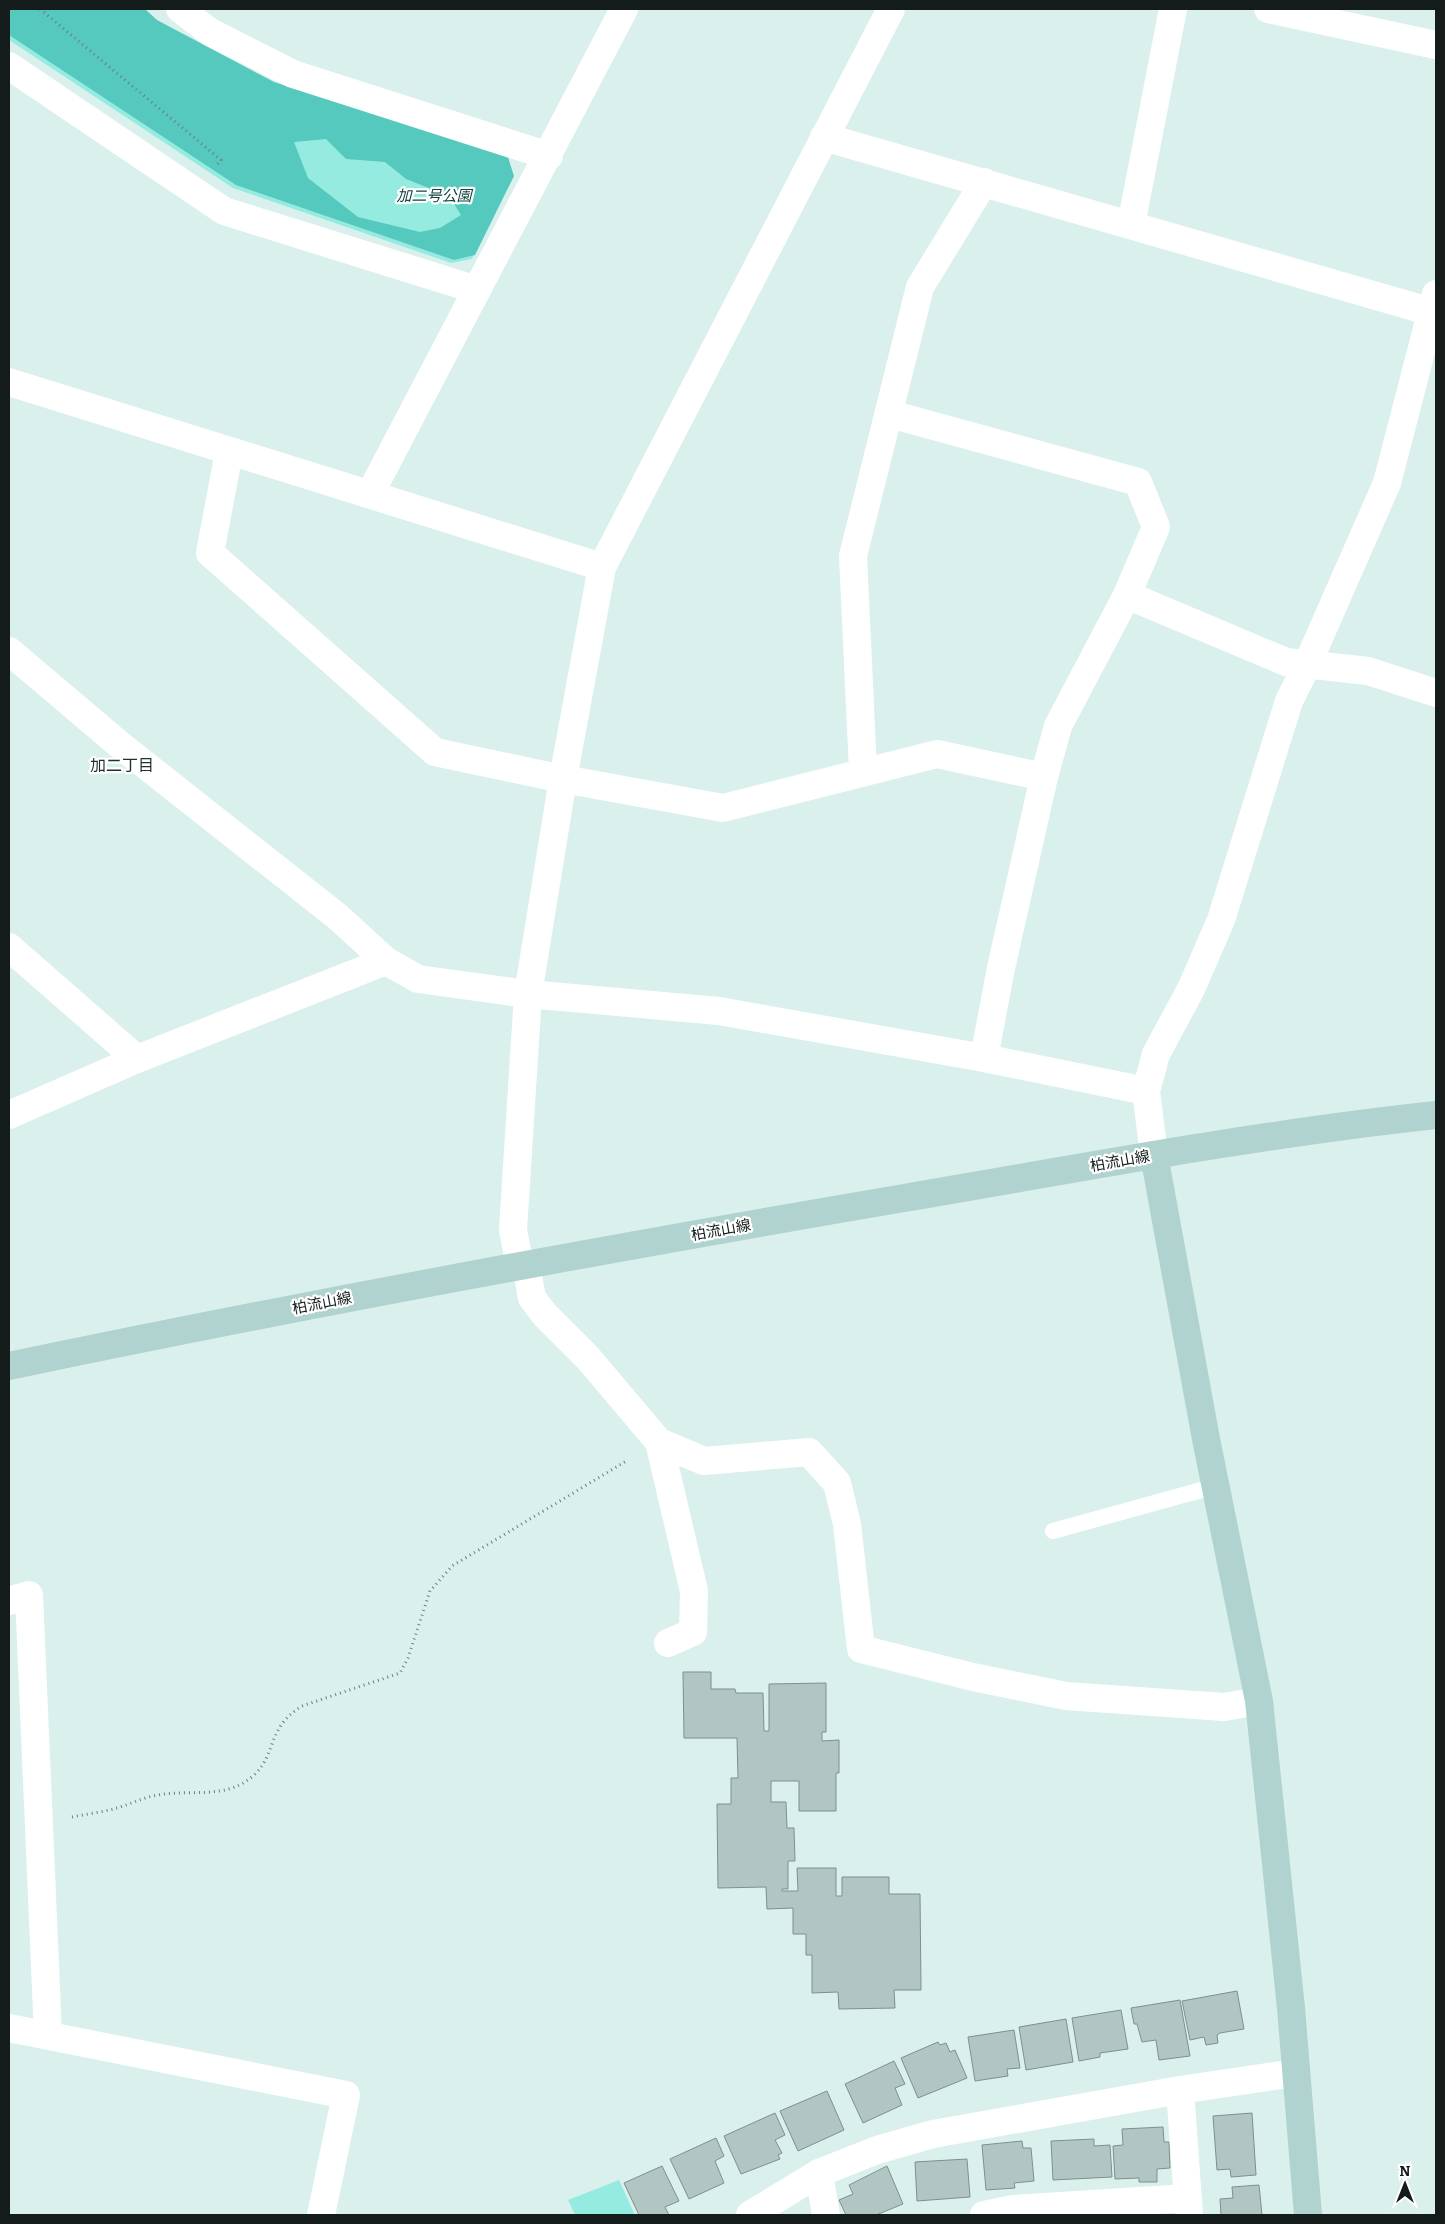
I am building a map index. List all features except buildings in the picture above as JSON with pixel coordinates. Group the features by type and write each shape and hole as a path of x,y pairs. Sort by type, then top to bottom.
{"main road":[{"name":"柏流山線","path":"9,1366 207,1324 523,1266 1154,1155 1338,1125 1436,1115"},
{"path":"1154,1155 1216,1486 1259,1701 1289,1988 1308,2215"}],"street":[{"path":"180,9 210,32 293,74 548,156"},
{"path":"370,494 624,9"},
{"path":"891,9 602,567 563,780 528,994 513,1230 532,1298 588,1358 659,1442 704,1461 808,1452 837,1483 847,1524 861,1649 973,1677 1066,1696 1224,1707 1259,1701"},
{"path":"1131,224 1173,9"},
{"path":"1268,9 1436,45"},
{"path":"9,66 224,211 477,290"},
{"path":"824,137 1131,224 1434,303 1387,483 1308,665 1289,701 1221,920 1190,989 1156,1054 1146,1091 1154,1155"},
{"path":"863,771 853,556 890,414 920,287 984,182"},
{"path":"9,382 602,567"},
{"path":"890,414 1138,482 1156,527 1127,595 1058,726 1044,777 1001,968 984,1058"},
{"path":"229,452 210,553 435,752 563,780 723,808 936,754 1044,777"},
{"path":"1127,595 1286,662 1368,671 1436,693"},
{"path":"9,651 120,745 338,917 386,961 418,979 528,994 719,1011 984,1058 1146,1091"},
{"path":"9,947 138,1059"},
{"path":"9,1115 138,1059 386,961"},
{"path":"659,1442 694,1592 693,1632 668,1643"},
{"path":"9,1601 28,1595 40,1823 48,2036"},
{"path":"9,2028 346,2095 321,2215"},
{"path":"750,2215 819,2173 877,2150 932,2134 1180,2090 1295,2073"},
{"path":"984,2215 1013,2209 1188,2206 1180,2090"},
{"path":"819,2173 826,2215"}],"lane":[{"path":"1054,1531 1216,1486"}],"path":[{"path":"40,9 221,160 197,193"},
{"path":"40,1823 116,1808 157,1795 232,1790 244,1783 255,1775 280,1724 289,1714 302,1706 400,1673 408,1658 430,1591 452,1566 659,1442"}],"green space":[{"name":"加二号公園","path":"9,9 154,24 271,85 511,179 472,259 451,263 233,188 9,40"},
{"path":"619,2180 635,2215 575,2215 568,2200"}],"shaded area":[{"name":"加二号公園","path":"9,9 145,9 157,20 274,82 507,154 514,176 475,255 454,260 236,185 9,35","holes":["326,139 346,159 385,162 406,179 449,196 461,215 440,228 420,232 358,217 308,178 294,142"]}],"district":[{"name":"加二丁目","path":"122,765"}]}
